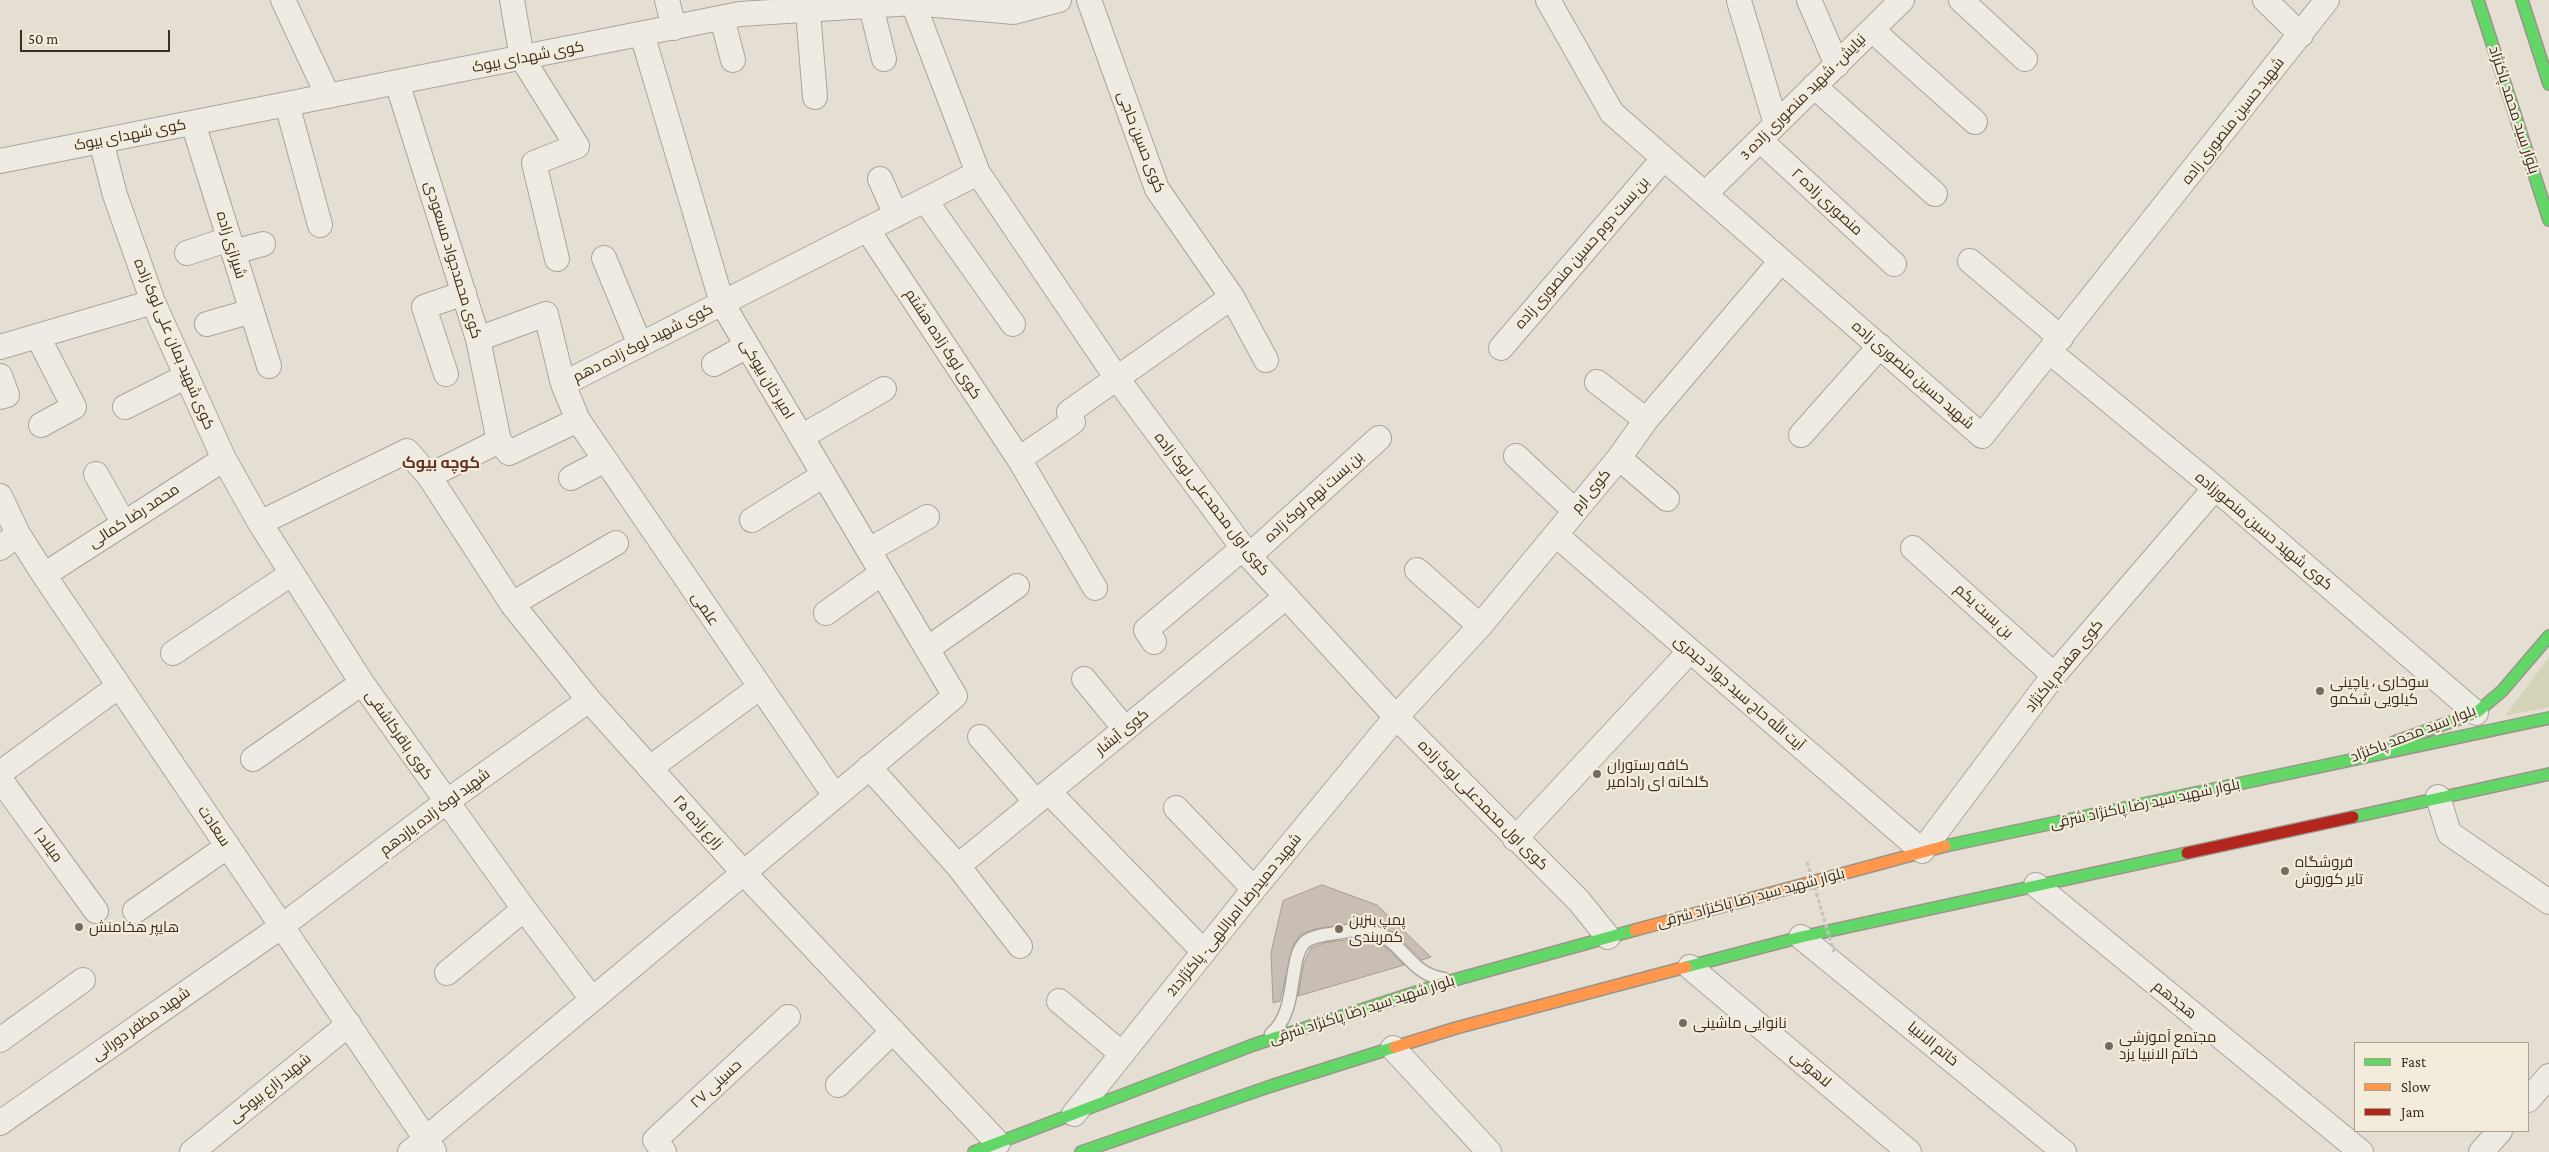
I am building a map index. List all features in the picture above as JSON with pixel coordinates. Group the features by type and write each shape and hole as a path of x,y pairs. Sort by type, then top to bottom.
{"main road":[{"path":"2522,0 2543,52 2549,84"},
{"name":"بلوار سید محمد پاکنژاد","path":"2477,2 2549,220"},
{"name":"بلوار سید محمد پاکنژاد","path":"2336,763 2476,712 2502,691 2549,636"},
{"name":"بلوار شهید سید رضا پاکنژاد شرقی","path":"974,1152 1262,1042 1454,980 1608,937 1922,851 2549,718"},
{"path":"1081,1152 1271,1086 1456,1028 1802,937 2549,774"}],"street":[{"path":"283,0 328,96"},
{"path":"512,0 522,58 577,146 534,163 557,259"},
{"path":"667,0 674,28"},
{"name":"کوی شهدای بیوک","path":"0,161 740,14 807,5 871,6 914,3 944,3 1014,12 1059,0"},
{"name":"کوی حسین حاجی","path":"1089,0 1157,189 1232,297 1266,360"},
{"name":"شهید حسین منصوری زاده","path":"1548,0 1612,114 1982,436 2301,36 2327,0"},
{"path":"1809,0 1837,64"},
{"path":"1961,0 2025,59"},
{"path":"2266,0 2301,36"},
{"path":"1739,1 1768,132"},
{"name":"کوی اول محمدعلی لوک زاده","path":"914,3 978,172 1116,377 1246,552 1396,717 1579,901 1608,937"},
{"name":"نیایش- شهید منصوری زاده 3","path":"1705,194 1872,30 1891,4"},
{"path":"807,5 815,97"},
{"path":"871,6 884,60"},
{"path":"722,18 733,60"},
{"path":"1872,30 1975,122"},
{"name":"امیر خان بیوکی","path":"642,34 722,303 955,696 869,767"},
{"name":"کوی محمدجواد مسعودی","path":"397,82 478,339 499,441"},
{"path":"1814,86 1935,194"},
{"path":"287,104 320,225"},
{"name":"شیرازی زاده","path":"193,123 269,366"},
{"name":"منصوری زاده ۲","path":"1768,132 1894,264"},
{"name":"کوی شهید بمان علی لوک زاده","path":"101,141 115,196 153,302 224,459"},
{"name":"بن بست دوم حسین منصوری زاده","path":"1500,348 1663,158"},
{"name":"کوی شهید لوک زاده دهم","path":"578,420 563,384 978,172"},
{"path":"880,179 896,214"},
{"path":"925,200 1012,324"},
{"name":"کوی لوک زاده هشتم","path":"867,229 1019,459 1094,588"},
{"path":"187,253 231,245 263,244"},
{"path":"604,258 640,345"},
{"name":"کوی ارم","path":"1396,717 1480,626 1619,458 1646,420 1781,261"},
{"name":"کوی شهید حسین منصورزاده","path":"1970,261 2055,345 2215,488 2476,712"},
{"path":"446,374 424,307 464,293"},
{"path":"1019,459 1073,422 1069,412 1116,377 1232,297"},
{"path":"0,347 153,302"},
{"path":"207,324 252,311"},
{"path":"478,339 546,314 563,384"},
{"path":"38,337 74,407 41,425"},
{"path":"714,364 747,346"},
{"path":"1801,435 1880,346"},
{"path":"0,376 7,395 0,397"},
{"path":"126,407 187,376"},
{"path":"1597,382 1646,420"},
{"path":"801,437 884,389"},
{"path":"260,523 407,451 429,476 499,441 508,453 578,420"},
{"name":"علمی","path":"578,420 759,688 835,796"},
{"name":"بن بست نهم لوک زاده","path":"1154,642 1146,630 1246,552 1379,438"},
{"path":"1516,456 1575,511"},
{"path":"1619,458 1667,499"},
{"name":"محمد رضا کمالی","path":"44,575 123,522 224,459"},
{"name":"کوی باقرکاشفی","path":"224,459 260,523 362,683 524,909 592,998"},
{"path":"571,478 605,460"},
{"path":"96,474 123,522"},
{"path":"752,520 824,475"},
{"name":"زارع زاده ۲۵","path":"429,476 512,604 589,700 744,872 998,1142"},
{"name":"کوی هفدم پاکنژاد","path":"1922,851 2054,675 2215,488"},
{"name":"سعادت","path":"0,496 9,541 44,575 349,1024 424,1147"},
{"path":"868,550 927,517"},
{"name":"آیت الله حاج سید جواد حیدری","path":"1556,534 1922,851"},
{"path":"512,604 616,543"},
{"name":"بن بست یکم","path":"1914,548 2054,675"},
{"path":"1417,570 1480,626"},
{"path":"826,613 882,573"},
{"path":"173,653 292,574"},
{"path":"927,649 1017,586"},
{"name":"کوی آبشار","path":"958,866 1286,597"},
{"path":"1515,838 1690,651"},
{"path":"1084,679 1125,730"},
{"path":"253,759 362,683"},
{"path":"0,773 119,686"},
{"path":"650,768 759,688"},
{"name":"شهید لوک زاده یازدهم","path":"282,926 446,802 589,700"},
{"name":"شهید حمیدرضا امراللهی- پاکنژاد21","path":"1074,1114 1254,889 1396,717"},
{"path":"980,737 1204,952"},
{"path":"424,1147 592,998 869,767 958,866 1020,946"},
{"name":"میلاد ۱","path":"0,779 96,912"},
{"path":"2438,797 2449,834 2549,902"},
{"path":"1176,808 1254,889"},
{"path":"135,911 228,846"},
{"name":"هجدهم","path":"2036,885 2361,1152"},
{"path":"447,973 524,909"},
{"name":"شهید مظفر دورانی","path":"0,1123 282,926"},
{"name":"خاتم الانبیا","path":"1802,937 2064,1152"},
{"name":"لاهوتی","path":"1690,967 1909,1152"},
{"path":"0,1040 83,980"},
{"path":"1059,1002 1122,1054"},
{"name":"حسینی ۲۷","path":"664,1152 655,1140 788,1017"},
{"name":"شهید زارع بیوکی","path":"192,1152 349,1024"},
{"path":"838,1085 893,1031"},
{"path":"1393,1048 1477,1148"},
{"path":"2529,1099 2549,1076"},
{"path":"2481,1152 2499,1132"}],"lane":[{"path":"1262,1042 1274,1032 1288,1009 1297,960 1305,943 1314,938 1364,928 1388,939 1421,970 1431,976 1454,980"}],"path":[{"path":"1807,862 1834,952"}],"green space":[{"path":"2549,657 2549,707 2505,716"}],"building":[{"path":"1322,885 1377,905 1431,957 1422,960 1394,933 1378,925 1361,922 1315,929 1300,935 1293,946 1280,1001 1273,1003 1271,953 1283,901"},
{"path":"1361,938 1384,946 1404,965 1298,996 1304,963 1311,948 1324,943"}],"traffic: fast":[{"path":"2478,0 2549,220"},
{"path":"2522,0 2549,84"},
{"path":"2394,742 2476,713 2502,691 2549,636"},
{"path":"1945,846 2549,718"},
{"path":"2353,817 2549,774"},
{"path":"1686,967 1801,937 2187,853"},
{"path":"974,1152 1253,1045 1454,980 1635,930"},
{"path":"1081,1152 1271,1086 1395,1047"}],"traffic: slow":[{"path":"1635,930 1945,846"},
{"path":"1395,1047 1456,1028 1686,967"}],"traffic: jam":[{"path":"2187,853 2353,817"}],"place":[{"name":"سوخاری ، پاچینی کیلویی شکمو","path":"2320,691"},
{"name":"کافه رستوران گلخانه ای رادامیر","path":"1597,774"},
{"name":"فروشگاه تایر کوروش","path":"2285,871"},
{"name":"هایپر هخامنش","path":"79,927"},
{"name":"پمپ بنزین کمربندی","path":"1339,929"},
{"name":"نانوایی ماشینی","path":"1683,1023"},
{"name":"مجتمع آموزشی خاتم الانبیا یزد","path":"2109,1046"}],"district":[{"name":"کوچه بیوک","path":"441,463"}]}
